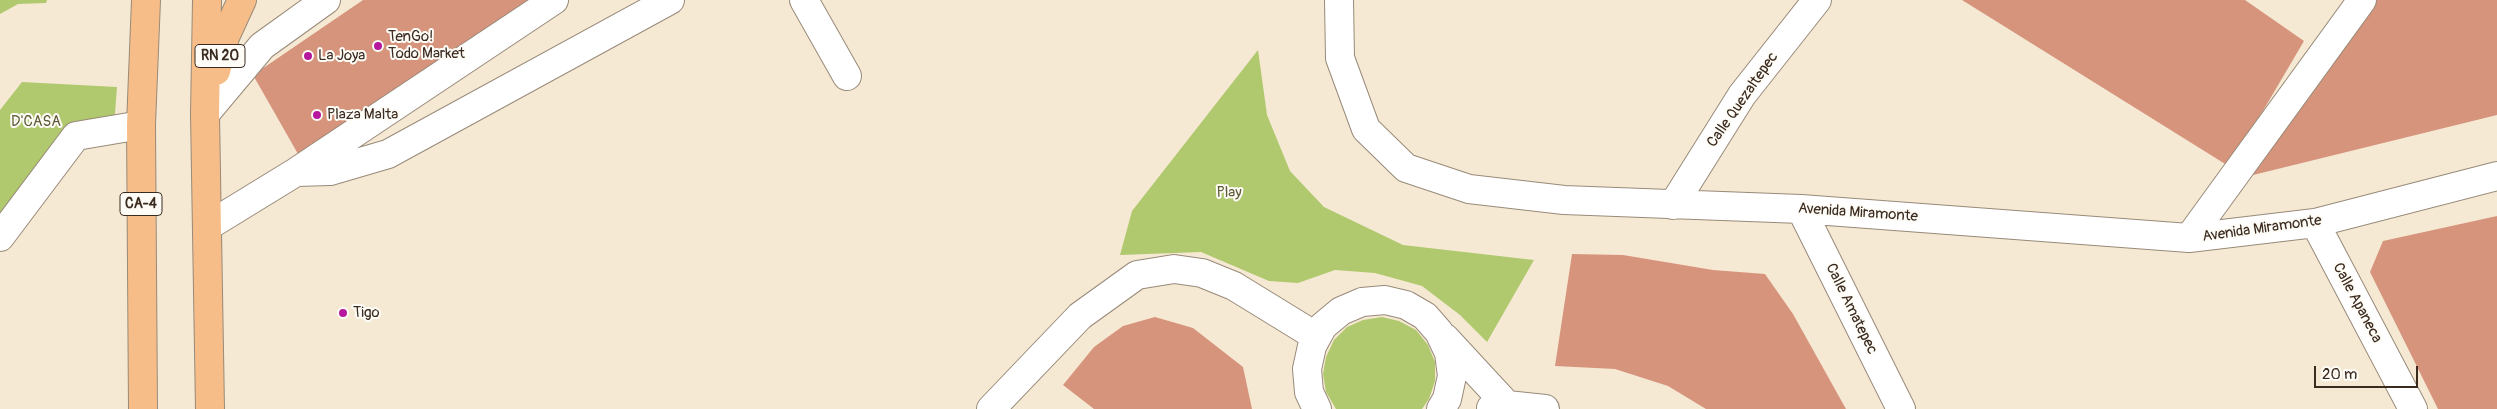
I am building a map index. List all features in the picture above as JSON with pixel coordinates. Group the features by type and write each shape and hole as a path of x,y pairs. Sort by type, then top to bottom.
{"highway":[{"name":"CA-4","path":"143,409 141,125 146,0"},
{"path":"207,0 205,114 210,409"},
{"name":"RN 20","path":"205,114 225,37 242,0"}],"street":[{"path":"205,114 262,46 326,0"},
{"path":"208,226 296,172 554,0"},
{"path":"296,172 330,172 388,154 670,0"},
{"path":"804,0 847,76"},
{"name":"Avenida Miramonte","path":"1339,0 1340,58 1366,129 1406,168 1469,188 1564,200 1801,209 2189,238 2315,223 2497,176"},
{"name":"Calle Quezaltepec","path":"1673,204 1742,95 1817,0"},
{"path":"2189,238 2362,0"},
{"path":"0,237 76,136 141,125"},
{"name":"Calle Amatepec","path":"1801,209 1901,409"},
{"name":"Calle Apaneca","path":"2315,223 2413,409"},
{"path":"990,409 1080,316 1137,275 1174,269 1202,273 1234,286 1317,337"},
{"path":"1317,409 1309,392 1307,369 1312,346 1323,326 1341,311 1362,302 1385,300 1412,309 1425,316 1497,407 1545,409"},
{"path":"1439,332 1449,353 1452,376 1447,399 1441,409"}],"green space":[{"path":"0,0 47,0 46,3 18,4 0,14"},
{"name":"Play","path":"1258,50 1267,115 1290,171 1324,207 1403,245 1534,260 1487,342 1460,315 1422,286 1375,273 1335,270 1298,283 1269,281 1201,252 1120,255 1132,211"},
{"name":"D'CASA","path":"22,82 117,87 114,127 74,131 0,230 0,110"},
{"path":"1382,317 1399,321 1416,330 1428,345 1435,362 1435,381 1429,399 1422,409 1336,409 1326,392 1323,374 1326,357 1334,340 1347,327 1363,320"}],"building":[{"name":"Plaza Malta","path":"363,0 534,0 298,154 253,75"},
{"path":"1962,0 2245,0 2304,41 2230,167"},
{"path":"2376,0 2497,0 2497,115 2245,177"},
{"path":"2497,216 2497,409 2438,409 2370,272 2383,241"},
{"path":"1572,254 1623,255 1713,270 1765,274 1793,314 1846,409 1706,409 1668,386 1615,369 1555,366"},
{"path":"1155,317 1193,328 1243,367 1252,409 1094,409 1063,385 1094,347 1123,326"}],"place":[{"name":"TenGo! Todo Market","path":"378,46"},
{"name":"La Joya","path":"308,56"},
{"name":"Plaza Malta","path":"317,115"},
{"name":"Tigo","path":"343,313"}]}
